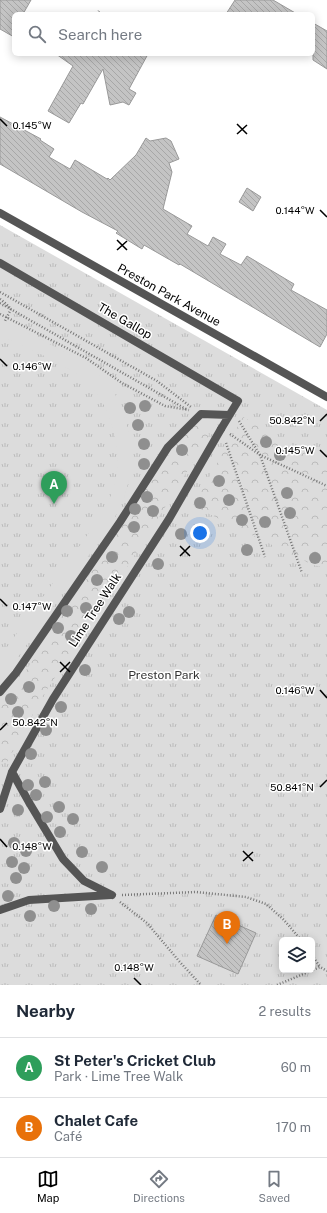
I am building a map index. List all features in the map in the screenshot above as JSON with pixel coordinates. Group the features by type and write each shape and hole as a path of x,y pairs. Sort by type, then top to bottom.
{"street":[{"name":"Preston Park Avenue","path":"0,213 327,397"},
{"name":"The Gallop","path":"0,263 238,401"},
{"name":"Lime Tree Walk","path":"0,810 12,772 53,699 169,519 238,401"},
{"path":"0,692 16,673 168,447 201,414 230,413"},
{"path":"12,772 63,859 84,881 112,895"},
{"path":"0,910 29,900 112,895"}],"path":[{"path":"0,292 157,381 201,414"},
{"path":"0,300 11,309"},
{"path":"0,303 188,410"},
{"path":"5,321 11,309"},
{"path":"0,314 86,358 122,383 165,406 201,414"},
{"path":"230,413 260,455 302,573"},
{"path":"221,429 260,455 327,486"},
{"path":"221,429 265,557"},
{"path":"112,895 196,892 246,897 266,904 284,920 298,937"},
{"path":"112,895 147,923 201,985"},
{"path":"315,960 320,967 327,971"},
{"path":"278,985 320,967"}],"green space":[{"name":"Preston Park","path":"0,225 327,410 327,985 0,985"},
{"path":"0,319 85,362 103,378 115,394 124,414 129,435 131,457 129,480 124,498 114,519 0,683 0,657 103,513 109,501 116,478 118,455 114,432 108,414 92,387 68,368 0,335"},
{"path":"243,417 327,464 327,568 313,565 193,506"},
{"path":"197,420 206,422 209,435 105,602 44,694 7,762 0,764 0,702 21,678 156,471 172,449"}],"building":[{"path":"0,0 31,0 24,12 12,12 12,36 0,29"},
{"path":"235,0 273,0 294,12 227,12"},
{"path":"315,24 327,31 327,69 313,60 313,56 315,56"},
{"path":"59,56 147,56 129,89 136,93 129,105 123,102 110,105 103,69 83,104 81,103 69,123 48,111 73,66"},
{"path":"0,117 41,139 40,140 54,149 49,157 70,169 75,160 110,180 136,155 146,138 150,141 166,138 171,141 179,159 169,163 172,172 163,209 192,226 187,234 208,246 213,237 226,244 220,254 241,265 247,256 294,284 291,290 327,310 327,334 320,347 180,264 179,265 144,245 142,249 116,233 118,231 82,212 0,164"},
{"path":"247,188 261,197 253,211 239,202"},
{"path":"216,915 256,933 238,974 197,956"}],"place":[{"name":"St Peter's Cricket Club","path":"54,504"},
{"name":"Chalet Cafe","path":"227,944"}]}
